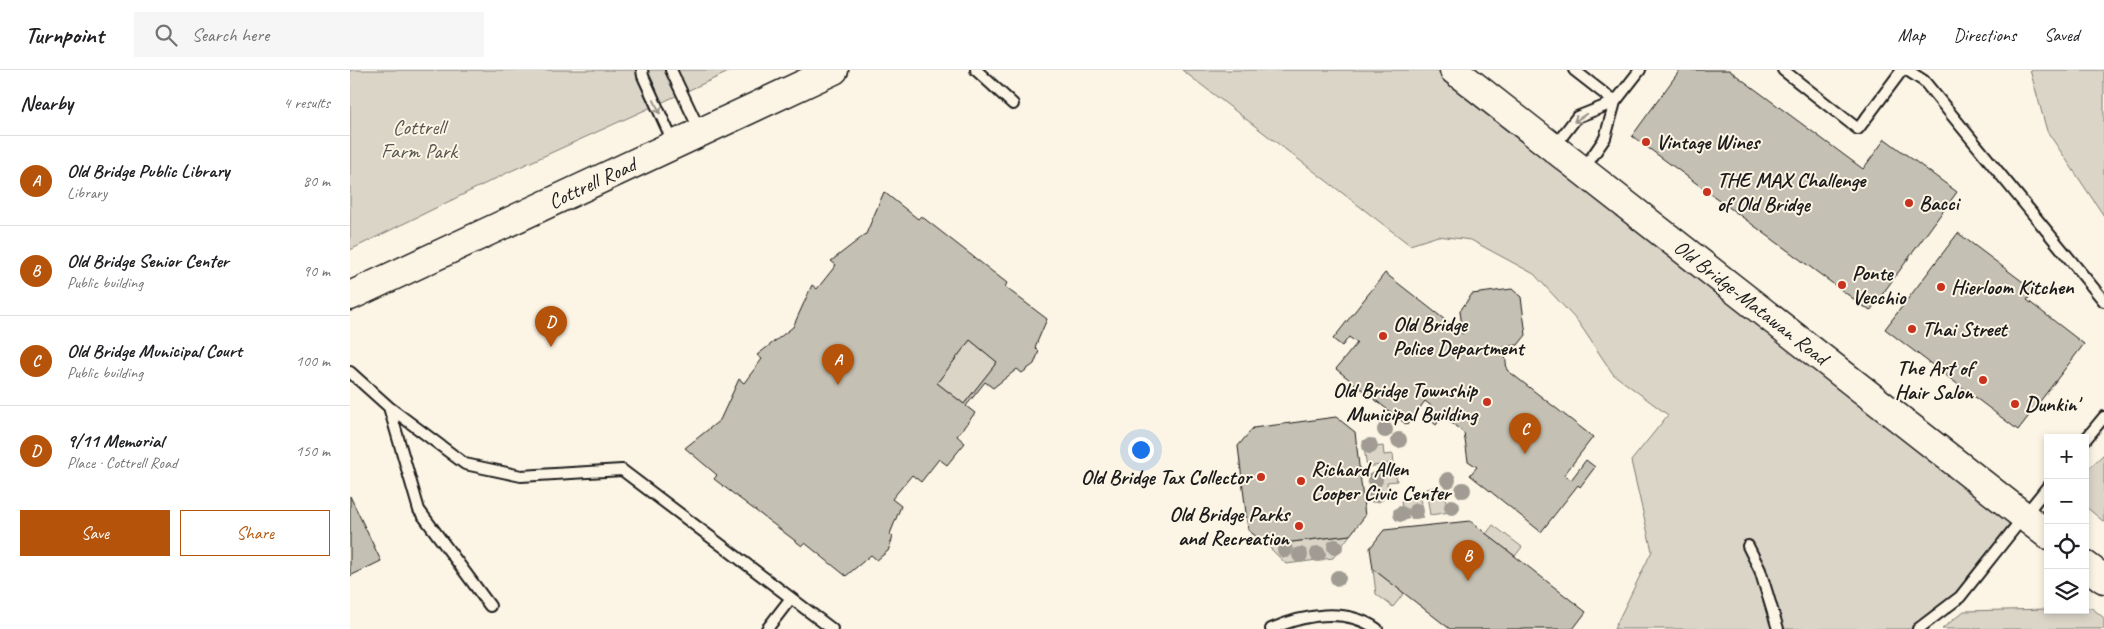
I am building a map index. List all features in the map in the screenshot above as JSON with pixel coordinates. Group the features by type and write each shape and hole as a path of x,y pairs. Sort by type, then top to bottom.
{"main road":[{"name":"Cottrell Road","path":"350,296 834,70"},
{"name":"Old Bridge-Matawan Road","path":"1454,70 2044,533"},
{"path":"2089,567 2104,579"}],"lane":[{"path":"642,70 674,144"},
{"path":"671,70 701,132"},
{"path":"976,70 1013,104"},
{"path":"1583,170 1605,138 1615,102 1640,70"},
{"path":"1783,70 1858,129 1902,70"},
{"path":"1907,70 1924,81 2104,302"},
{"path":"1580,72 1615,102"},
{"path":"1554,147 1578,117 1615,102"},
{"path":"350,372 389,407 465,464 521,476 622,470 832,629"},
{"path":"389,407 419,510 490,606"},
{"path":"2089,435 2104,416"},
{"path":"1918,629 1960,597 2022,516 2044,491"},
{"path":"1748,546 1760,570 1778,629"},
{"path":"767,629 792,598"},
{"path":"1271,629 1307,617 1335,614 1357,618 1377,629"}],"green space":[{"name":"Cottrell Farm Park","path":"350,70 733,70 511,171 350,250"},
{"path":"1182,70 1454,70 2022,516 1960,597 1918,629 1614,629 1652,551 1631,461 1668,415 1613,374 1579,323 1534,274 1471,240 1438,236 1410,245"},
{"path":"2030,70 2104,70 2104,216 2047,131"},
{"path":"970,340 997,362 964,404 937,383"},
{"path":"1375,439 1376,447 1383,446 1384,455 1393,454 1394,463 1367,467 1363,441"},
{"path":"2104,454 2104,522 2089,509 2089,468"},
{"path":"1395,471 1397,481 1387,482 1388,491 1382,492 1383,500 1371,502 1368,475"},
{"path":"1436,487 1437,495 1445,494 1446,502 1455,501 1457,511 1430,515 1426,489"},
{"path":"1419,490 1423,517 1396,520 1394,510 1402,508 1401,501 1411,500 1410,491"},
{"path":"1493,525 1522,547 1515,556 1486,534"},
{"path":"1350,535 1333,558 1286,564 1267,545"},
{"path":"1373,569 1404,593 1393,607 1376,594"},
{"path":"2089,608 2092,608 2104,618 2104,629 1942,629 1964,611 2044,609 2044,614 2089,614"}],"building":[{"path":"1680,70 1729,70 1863,169 1885,139 1957,192 1870,311 1632,136"},
{"path":"884,192 918,219 921,216 1007,283 1005,287 1047,319 1035,347 1039,351 1034,364 1022,373 1017,369 993,388 985,382 966,406 975,413 957,436 965,443 947,465 939,459 921,482 912,475 892,499 901,506 890,534 893,537 888,551 877,560 871,555 846,576 805,543 802,546 714,479 717,475 685,448 720,420 739,379 744,383 762,359 757,355 793,327 812,285 817,289 836,265 831,261 866,234","holes":["970,340 997,362 964,404 937,383"]},
{"path":"1958,233 2035,291 2027,300 2084,344 2018,430 1885,329"},
{"name":"Old Bridge Township Municipal Building","path":"1385,273 1463,334 1460,311 1472,294 1512,289 1521,297 1526,335 1518,345 1504,347 1507,370 1593,437 1564,475 1571,480 1586,460 1595,467 1580,487 1578,485 1541,532 1470,475 1477,467 1468,461 1464,433 1443,416 1436,425 1427,417 1434,408 1425,401 1407,425 1336,369 1357,343 1349,337 1342,346 1333,339"},
{"name":"Richard Allen Cooper Civic Center","path":"1336,417 1355,432 1365,516 1350,535 1267,545 1248,530 1238,446 1253,428"},
{"path":"350,496 381,561 350,576"},
{"path":"1470,521 1586,612 1573,629 1450,629 1373,569 1370,548 1384,530"}],"place":[{"name":"Vintage Wines","path":"1646,142"},
{"name":"THE MAX Challenge of Old Bridge","path":"1707,192"},
{"name":"Bacci","path":"1909,203"},
{"name":"Ponte Vecchio","path":"1842,285"},
{"name":"Hierloom Kitchen","path":"1941,287"},
{"name":"Thai Street","path":"1912,329"},
{"name":"Old Bridge Police Department","path":"1383,336"},
{"name":"9/11 Memorial","path":"551,347"},
{"name":"The Art of Hair Salon","path":"1983,380"},
{"name":"Old Bridge Public Library","path":"838,385"},
{"name":"Old Bridge Township Municipal Building","path":"1487,402"},
{"name":"Dunkin'","path":"2015,404"},
{"name":"Old Bridge Municipal Court","path":"1525,454"},
{"name":"Old Bridge Tax Collector","path":"1261,477"},
{"name":"Richard Allen Cooper Civic Center","path":"1301,481"},
{"name":"Old Bridge Parks and Recreation","path":"1299,526"},
{"name":"Old Bridge Senior Center","path":"1468,581"}]}
